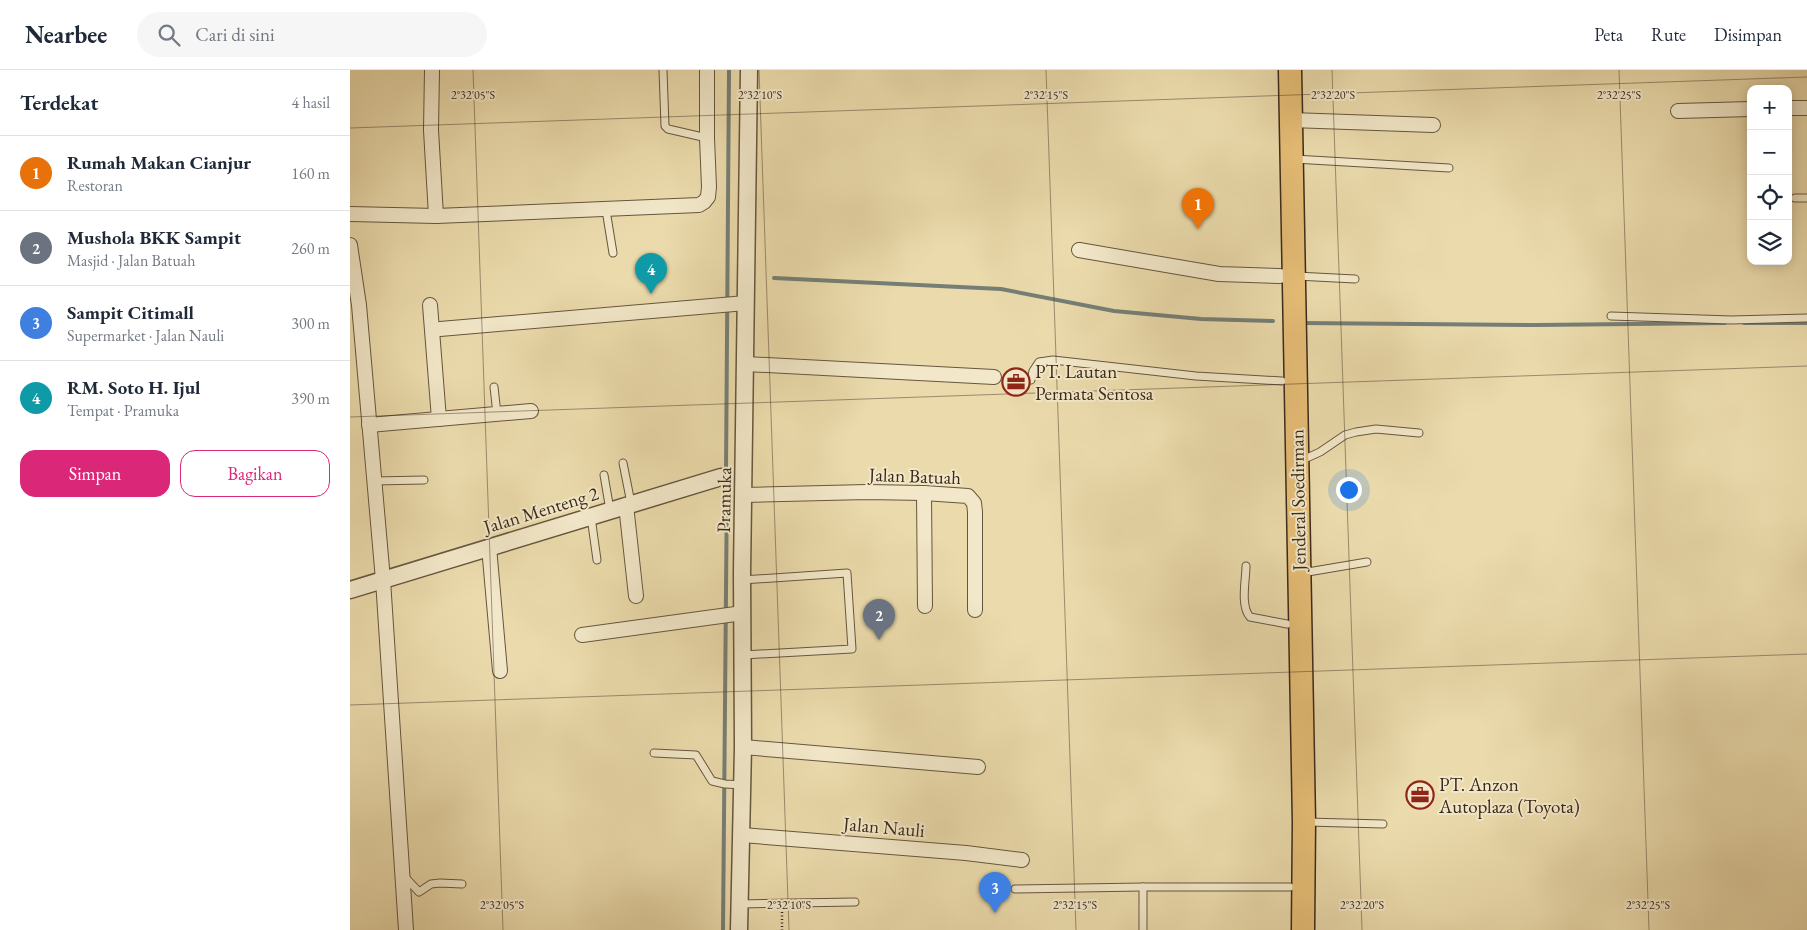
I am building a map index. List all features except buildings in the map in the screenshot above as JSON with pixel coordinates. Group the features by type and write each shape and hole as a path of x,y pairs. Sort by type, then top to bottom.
{"highway":[{"name":"Jenderal Soedirman","path":"1276,70 1298,462 1292,511 1287,624 1290,930"},
{"name":"Jenderal Soedirman","path":"1290,70 1292,159 1282,381 1292,511 1299,573 1304,822 1303,930"}],"street":[{"path":"432,70 432,130 436,216"},
{"path":"350,214 436,216 692,207 704,202 708,197 706,138 707,70"},
{"name":"Pramuka","path":"739,930 744,747 742,654 737,614 742,580 744,495 733,474 746,364 739,304 749,70"},
{"path":"1792,108 1807,108"},
{"path":"1678,111 1747,109"},
{"path":"1291,120 1433,125"},
{"path":"350,245 354,305 369,425 383,580 406,930"},
{"path":"1079,250 1219,274 1287,276"},
{"path":"440,329 739,304"},
{"path":"430,305 439,419"},
{"path":"746,364 994,377"},
{"path":"369,425 531,412"},
{"name":"Jalan Menteng 2","path":"350,590 733,474"},
{"path":"924,493 925,606"},
{"name":"Jalan Batuah","path":"744,495 924,493 963,494 968,496 974,503 975,512 975,610"},
{"path":"629,504 636,596"},
{"path":"489,547 500,671"},
{"path":"582,635 737,614"},
{"path":"744,747 978,767"},
{"name":"Jalan Nauli","path":"742,835 966,853 1022,860"}],"lane":[{"path":"663,70 665,126 668,129 706,138"},
{"path":"1292,159 1449,168"},
{"path":"1795,198 1807,198"},
{"path":"606,210 613,253"},
{"path":"1287,276 1356,279"},
{"path":"1611,316 1730,320 1807,318"},
{"path":"1031,380 1033,371 1039,362 1053,360 1196,376 1282,381"},
{"path":"494,387 497,414"},
{"path":"1298,462 1320,452 1345,435 1356,432 1376,429 1419,433"},
{"path":"623,464 629,504"},
{"path":"604,475 610,510"},
{"path":"374,482 424,480"},
{"path":"591,516 597,560"},
{"path":"1299,573 1367,562"},
{"path":"1246,566 1245,602 1247,613 1250,617 1287,624"},
{"path":"742,580 847,573 852,649 742,654"},
{"path":"654,753 696,755 712,781 743,785"},
{"path":"1304,822 1383,824"},
{"path":"402,874 419,892 431,884 462,884"},
{"path":"1143,887 1143,930"},
{"path":"1015,889 1290,887"},
{"path":"740,904 855,902"}],"path":[{"path":"782,903 782,930"}],"waterway":[{"path":"726,472 729,70"},
{"path":"774,278 1001,289 1114,311 1201,319 1273,321"},
{"path":"1302,323 1537,325 1725,323"},
{"path":"1744,323 1807,323"},
{"path":"723,930 727,480"}],"place":[{"name":"Rumah Makan Cianjur","path":"1198,229"},
{"name":"RM. Soto H. Ijul","path":"651,294"},
{"name":"PT. Lautan Permata Sentosa","path":"1016,382"},
{"name":"Mushola BKK Sampit","path":"879,640"},
{"name":"PT. Anzon Autoplaza (Toyota)","path":"1420,795"},
{"name":"Sampit Citimall","path":"995,913"}]}
